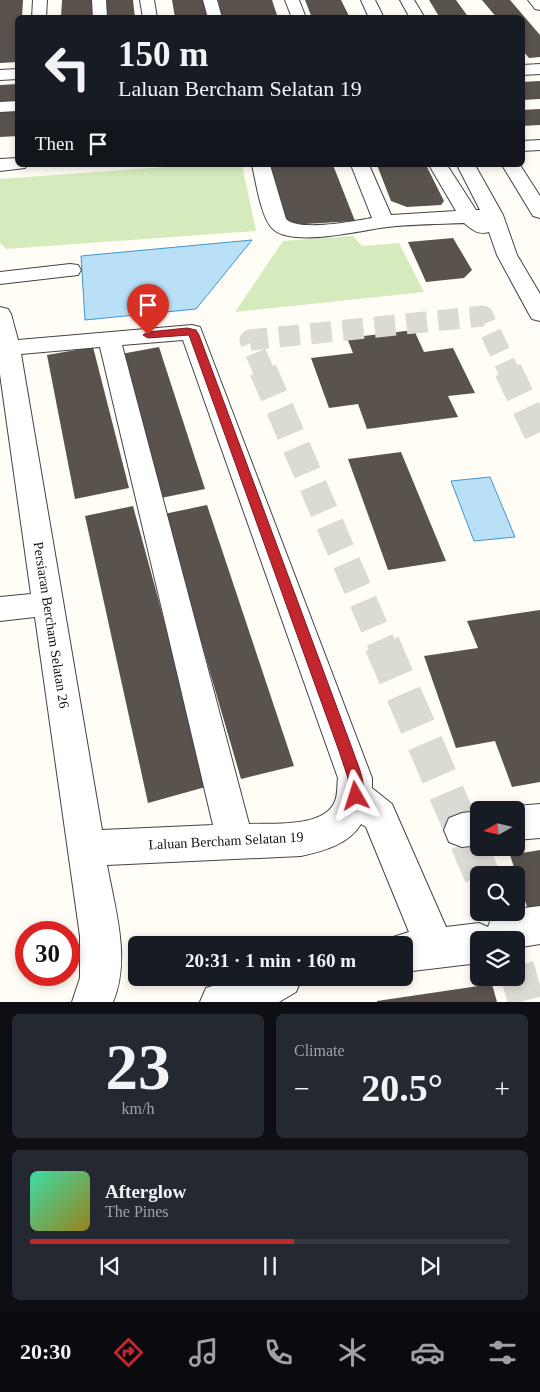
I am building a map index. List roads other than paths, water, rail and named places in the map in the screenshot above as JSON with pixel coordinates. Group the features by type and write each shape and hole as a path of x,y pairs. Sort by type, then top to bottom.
{"street":[{"path":"39,15 40,0"},
{"path":"99,0 100,15"},
{"path":"147,0 150,15"},
{"path":"210,0 214,15"},
{"path":"292,0 298,15"},
{"path":"368,0 376,15"},
{"path":"407,0 416,15"},
{"path":"525,70 540,69"},
{"path":"0,75 15,74"},
{"path":"0,107 15,106"},
{"path":"525,146 540,145"},
{"path":"0,165 15,164"},
{"path":"262,167 276,220 286,229 304,230 368,226 386,220"},
{"path":"361,167 382,218 386,220 392,222 493,215"},
{"path":"439,167 470,217 507,255"},
{"path":"451,167 457,179 455,193"},
{"path":"467,167 493,215 507,255 540,314"},
{"path":"511,167 540,212"},
{"path":"0,278 70,270"},
{"name":"Persiaran Bercham Selatan 26","path":"0,314 8,348 47,604 88,848 100,936 101,972 92,1002"},
{"path":"8,348 192,332 346,751 355,778 356,796 379,816 419,950 470,941"},
{"path":"109,338 235,841"},
{"path":"0,610 47,604"},
{"name":"Laluan Bercham Selatan 19","path":"88,848 301,838 323,834 338,826 350,812 356,796"},
{"path":"525,822 540,821"},
{"path":"220,1002 254,994 268,986"}],"water":[{"path":"252,240 196,309 85,320 81,256"},
{"path":"490,477 515,537 474,541 451,481"}],"tunnel":[{"path":"264,372 250,340 483,316 509,372"},
{"path":"263,370 382,645"},
{"path":"508,370 540,438"},
{"path":"382,644 478,866"},
{"path":"522,986 526,1002"}]}
